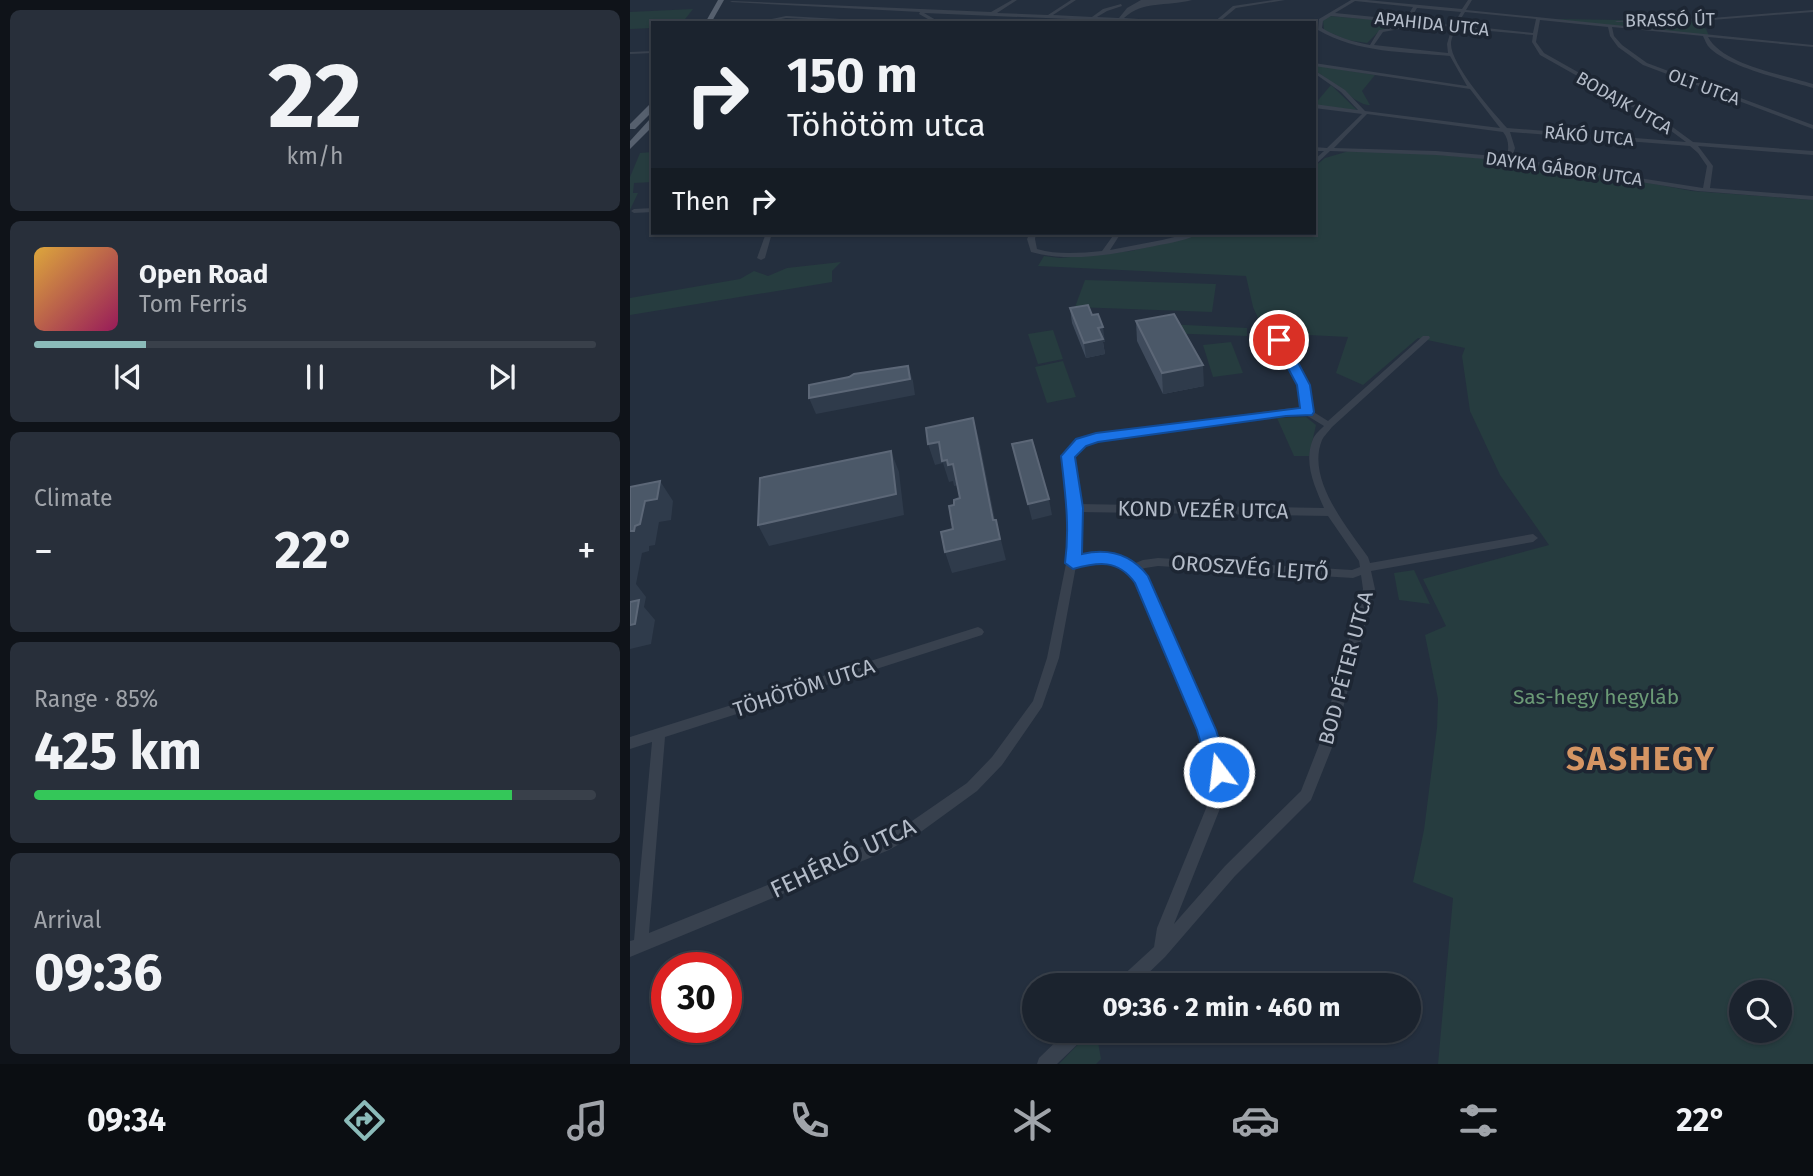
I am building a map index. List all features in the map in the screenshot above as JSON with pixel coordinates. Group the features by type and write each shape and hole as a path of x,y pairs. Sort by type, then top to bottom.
{"main road":[{"path":"709,21 721,0"},
{"path":"728,10 733,1"},
{"path":"630,129 651,108"},
{"path":"630,146 651,123"}],"street":[{"path":"793,4 799,0"},
{"path":"993,13 1015,0"},
{"path":"1049,16 1074,0"},
{"path":"898,3 924,10 1119,21 1142,1 1190,0"},
{"path":"1218,21 1235,7 1250,0"},
{"path":"1235,7 1280,0"},
{"path":"1355,0 1321,20 1317,29 1338,39 1451,55"},
{"name":"BRASSÓ ÚT","path":"1355,0 1813,46"},
{"path":"1470,0 1454,26 1450,42 1451,55 1504,130 1512,148 1509,159"},
{"path":"733,1 909,6"},
{"path":"1091,21 1105,10 1121,5"},
{"path":"1372,45 1381,31 1401,28 1416,6"},
{"path":"924,10 921,13 923,16 934,21"},
{"name":"BRASSÓ ÚT","path":"1526,18 1676,21 1813,11"},
{"name":"APAHIDA UTCA","path":"1329,14 1534,34"},
{"path":"765,21 788,17 859,21"},
{"path":"1534,34 1538,19"},
{"name":"OLT UTCA","path":"1610,27 1612,36 1620,46 1645,64 1813,127"},
{"name":"BODAJK UTCA","path":"1534,34 1539,50 1554,63 1653,117 1692,145 1710,166 1706,190"},
{"path":"1705,36 1708,46 1726,57 1813,86"},
{"path":"630,53 651,52"},
{"path":"1316,64 1473,88"},
{"path":"1316,72 1343,91 1365,114 1316,162"},
{"name":"RÁKÓ UTCA","path":"1316,106 1504,130 1813,153"},
{"name":"DAYKA GÁBOR UTCA","path":"1316,149 1436,153 1509,159 1706,190 1813,198"},
{"path":"634,211 651,210"},
{"path":"761,258 768,235"},
{"path":"1105,251 1117,235"},
{"path":"1032,236 1034,250 1046,255 1105,251 1188,235"},
{"path":"1284,318 1279,340 1304,385 1308,412"},
{"name":"BOD PÉTER UTCA","path":"1138,973 1160,952 1230,871 1306,796 1326,745 1369,589 1367,568 1331,512 1316,479 1314,458 1318,439 1329,425 1426,338"},
{"path":"1160,952 1165,928 1214,806 1219,772 1207,730 1147,589 1133,569 1116,559 1099,556 1073,563 1076,539 1075,508 1068,456 1081,443 1096,438 1286,412 1308,412 1329,425"},
{"name":"KOND VEZÉR UTCA","path":"1075,508 1331,512"},
{"name":"OROSZVÉG LEJTŐ","path":"1133,569 1143,564 1158,562 1353,574 1367,568 1533,538"},
{"name":"FEHÉRLÓ UTCA","path":"636,945 884,845 917,826 972,787 997,761 1038,703 1054,658 1073,563"},
{"name":"TÖHÖTÖM UTCA","path":"630,743 978,632"},
{"path":"636,945 659,734"},
{"path":"1045,1064 1067,1043"}],"green space":[{"path":"693,9 684,21 651,21 651,28 630,29 630,12"},
{"path":"1329,16 1403,24 1378,32 1367,43 1347,40 1324,30 1323,20"},
{"path":"1553,19 1694,21 1706,29 1709,36"},
{"path":"1316,65 1375,75 1362,91 1370,105 1359,102 1316,71"},
{"path":"1331,85 1357,110 1316,105"},
{"name":"Sas-hegy hegyláb","path":"1349,151 1502,160 1575,169 1692,191 1813,200 1813,1064 1438,1064 1453,898 1413,882 1424,830 1437,728 1438,699 1425,635 1446,626 1423,579 1549,545 1500,475 1470,411 1462,356 1465,348 1418,338 1363,385 1336,373 1348,337 1288,334 1293,317 1258,318 1246,276 1038,266 1044,256 1060,258 1131,251 1197,235 1316,235 1316,165 1325,158"},
{"path":"651,152 651,182 634,183 633,193 638,193 630,210 630,177 640,153"},
{"path":"841,262 832,271 832,282 630,315 630,298 740,279 754,271 768,276 787,268"},
{"path":"1085,280 1216,284 1212,312 1075,307"},
{"path":"1166,324 1247,328 1247,336 1164,333"},
{"path":"1053,330 1063,359 1038,364 1028,334"},
{"path":"1231,342 1243,373 1213,377 1203,345"},
{"path":"1063,361 1076,397 1047,403 1035,367"},
{"path":"1306,417 1316,425 1309,456 1294,456 1277,418"},
{"path":"1414,570 1430,604 1399,600 1394,573"},
{"path":"1079,1043 1098,1043 1101,1059 1096,1064 1059,1064"}],"building":[{"path":"1088,305 1092,315 1098,314 1103,327 1098,328 1103,339 1084,343 1070,308"},
{"path":"1174,314 1203,365 1162,373 1136,321"},
{"path":"908,366 910,379 809,398 809,385 854,374"},
{"path":"973,418 993,520 996,520 1000,539 945,552 941,532 953,529 949,506 954,505 954,500 960,498 953,464 948,465 947,460 942,461 939,442 928,444 926,428"},
{"path":"1032,440 1049,499 1028,504 1012,444"},
{"path":"891,451 896,494 758,525 760,478"},
{"path":"660,481 657,499 645,501 640,524 635,526 634,531 630,531 630,487"},
{"path":"639,600 635,624 630,625 630,602"}],"district":[{"name":"SASHEGY","path":"1641,758"}],"route":[{"path":"1219,772 1207,730 1142,580 1127,564 1116,559 1099,556 1073,563 1076,539 1075,508 1067,462 1073,449 1096,438 1286,412 1308,412 1304,385 1296,375 1279,340"}]}
